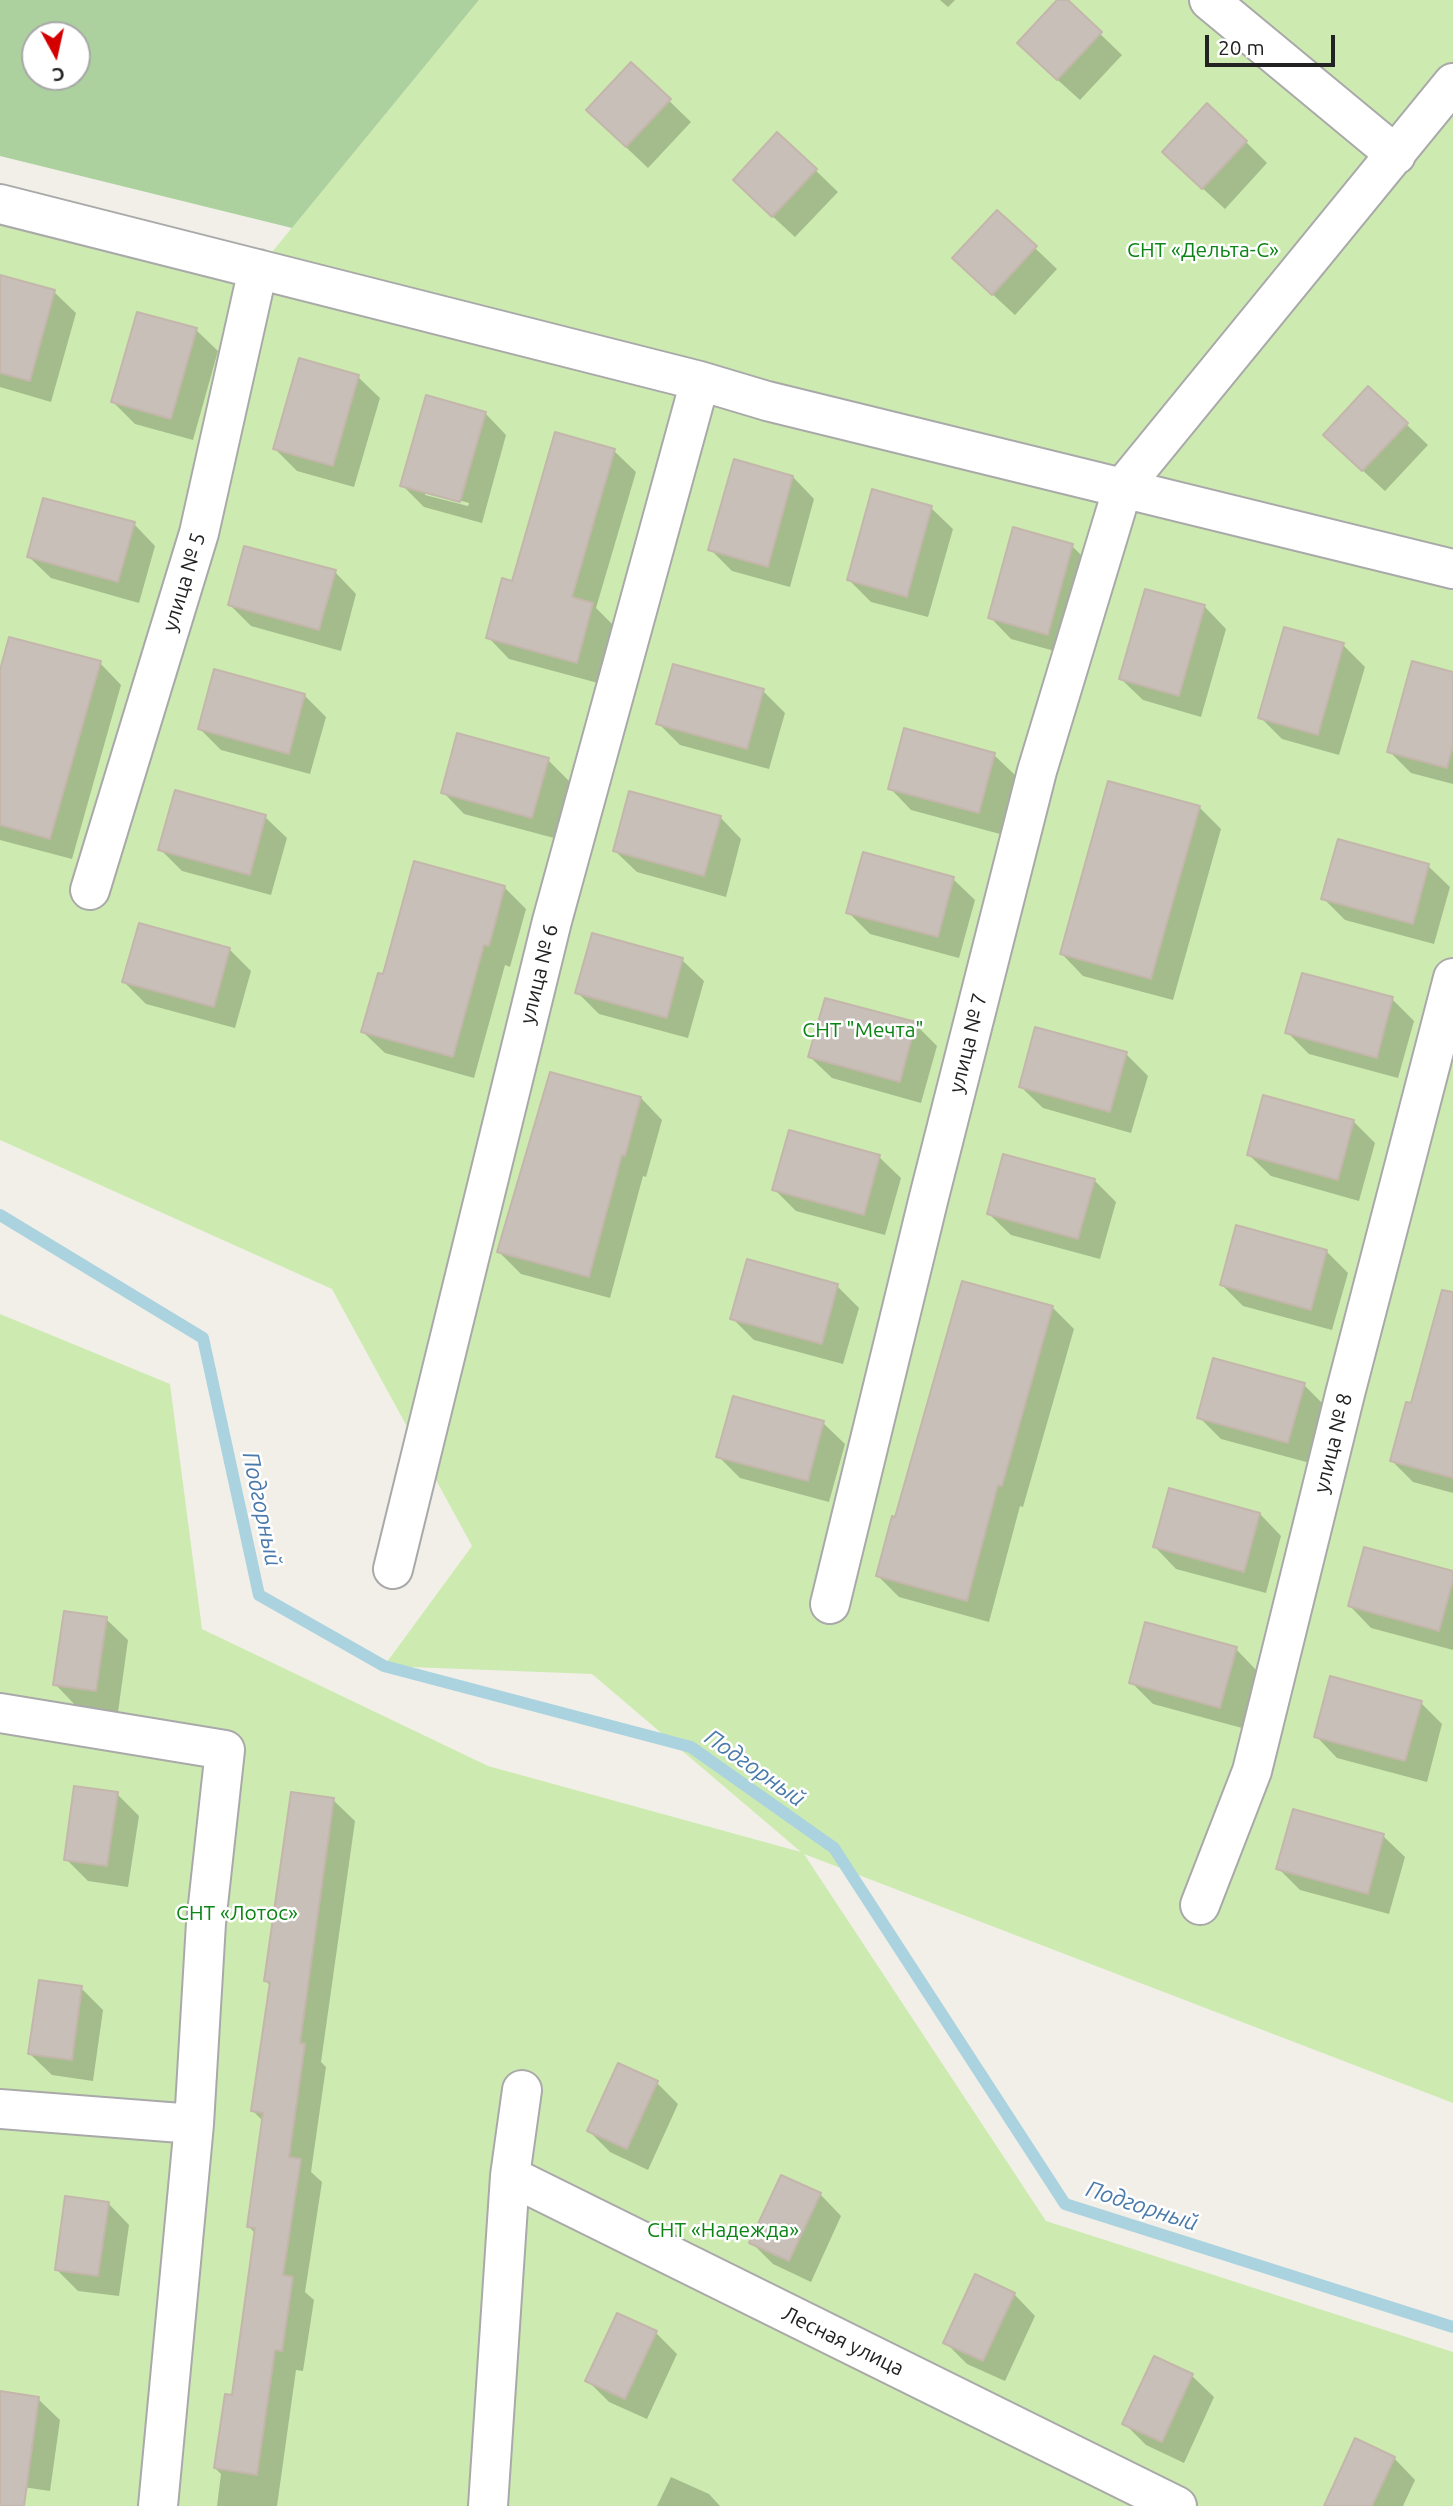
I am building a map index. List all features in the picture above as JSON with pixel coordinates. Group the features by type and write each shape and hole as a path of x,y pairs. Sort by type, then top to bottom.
{"street":[{"path":"1209,0 1396,155"},
{"path":"1123,487 1453,83"},
{"path":"0,204 700,381 767,401 1453,569"},
{"name":"улица № 5","path":"90,890 199,533 258,269"},
{"name":"улица № 6","path":"393,1569 552,921 700,381"},
{"name":"улица № 7","path":"830,1604 1033,785 1123,487"},
{"name":"улица № 8","path":"1200,1905 1252,1771 1345,1394 1453,978"},
{"path":"0,1713 225,1750 206,1923 194,2124 158,2506"},
{"path":"488,2506 510,2176 522,2090"},
{"path":"0,2109 194,2124"},
{"name":"Лесная улица","path":"510,2176 1177,2506"}],"green space":[{"path":"0,0 479,0 292,228 0,156"},
{"path":"479,0 1453,0 1453,2103 804,1854 1046,2221 1453,2352 1453,2506 0,2506 0,1314 170,1384 202,1629 488,1766 801,1852 592,1674 384,1666 472,1546 332,1289 0,1140 0,203 258,269"}],"building":[{"path":"1057,0 1068,0 1102,32 1057,80 1017,43"},
{"path":"631,62 671,99 626,147 586,110"},
{"path":"1207,103 1247,141 1202,189 1162,152"},
{"path":"777,132 817,169 772,217 733,180"},
{"path":"997,210 1037,246 992,295 952,258"},
{"path":"0,275 55,290 30,381 0,373"},
{"path":"137,312 197,328 171,419 111,402"},
{"path":"299,358 359,375 333,466 273,449"},
{"path":"1368,386 1408,423 1362,471 1323,435"},
{"path":"426,395 486,412 460,502 400,486"},
{"path":"555,432 615,449 572,597 593,603 577,663 486,638 502,578 512,581"},
{"path":"734,459 793,476 768,567 708,550"},
{"path":"872,489 932,506 907,597 847,580"},
{"path":"43,498 135,522 118,582 27,557"},
{"path":"1013,527 1073,544 1048,635 988,618"},
{"path":"244,546 336,570 319,630 228,605"},
{"path":"1145,589 1205,605 1179,696 1119,679"},
{"path":"1284,627 1344,643 1318,735 1258,718"},
{"path":"9,637 101,661 50,839 0,825 0,670"},
{"path":"1412,661 1453,672 1453,746 1447,768 1387,752"},
{"path":"673,664 764,689 747,749 656,724"},
{"path":"214,669 305,694 289,754 198,729"},
{"path":"904,728 995,753 979,813 888,789"},
{"path":"457,733 549,758 532,818 441,793"},
{"path":"1108,781 1200,806 1151,979 1060,954"},
{"path":"175,790 266,815 250,875 158,850"},
{"path":"629,791 721,816 704,876 613,851"},
{"path":"1338,839 1429,864 1413,924 1321,899"},
{"path":"863,852 954,877 938,937 846,913"},
{"path":"414,861 505,886 489,946 484,945 453,1057 361,1032 378,973 383,974"},
{"path":"139,923 230,948 214,1007 122,982"},
{"path":"592,933 683,958 667,1018 575,993"},
{"path":"1302,973 1393,997 1377,1058 1285,1033"},
{"path":"825,998 916,1022 900,1082 808,1057"},
{"path":"1035,1027 1127,1052 1110,1112 1019,1087"},
{"path":"550,1072 641,1097 625,1156 622,1155 589,1277 497,1252"},
{"path":"1263,1095 1354,1120 1338,1180 1247,1155"},
{"path":"789,1130 880,1155 864,1215 772,1190"},
{"path":"1003,1154 1095,1179 1078,1239 987,1214"},
{"path":"1236,1225 1327,1250 1311,1310 1220,1285"},
{"path":"747,1259 838,1284 822,1344 730,1319"},
{"path":"962,1281 1053,1306 1002,1486 998,1485 967,1601 876,1576"},
{"path":"1442,1290 1453,1292 1453,1478 1390,1461 1406,1402 1411,1403"},
{"path":"1213,1358 1305,1383 1288,1443 1197,1418"},
{"path":"733,1396 824,1421 808,1481 716,1457"},
{"path":"1169,1488 1260,1513 1244,1572 1153,1547"},
{"path":"1364,1547 1453,1571 1453,1581 1439,1631 1348,1606"},
{"path":"64,1611 107,1617 96,1691 53,1685"},
{"path":"1145,1622 1237,1647 1220,1708 1129,1683"},
{"path":"1330,1676 1422,1701 1405,1761 1314,1737"},
{"path":"74,1786 118,1792 107,1866 64,1860"},
{"path":"291,1792 334,1798 300,2043 305,2044 289,2157 301,2159 283,2275 293,2277 282,2351 275,2350 257,2475 214,2468 225,2394 232,2395 255,2228 247,2227 263,2113 251,2111 270,1982 264,1981"},
{"path":"1293,1809 1384,1834 1368,1894 1276,1869"},
{"path":"39,1980 82,1986 72,2060 28,2054"},
{"path":"618,2063 658,2081 627,2149 587,2131"},
{"path":"781,2175 821,2193 789,2261 749,2243"},
{"path":"65,2196 109,2202 98,2276 55,2270"},
{"path":"975,2274 1015,2293 983,2361 943,2343"},
{"path":"617,2313 657,2331 625,2399 585,2381"},
{"path":"1154,2356 1193,2374 1162,2442 1122,2424"},
{"path":"0,2391 39,2397 24,2506 0,2506"},
{"path":"1355,2438 1395,2457 1372,2506 1324,2506"}],"waterway":[{"name":"Подгорный","path":"0,1215 203,1338 259,1595 384,1666 691,1747 834,1848 1065,2204 1453,2327"}],"park label":[{"name":"СНТ «Дельта-С»","path":"1203,250"},
{"name":"СНТ \"Мечта\"","path":"863,1030"},
{"name":"СНТ «Лотос»","path":"237,1913"},
{"name":"СНТ «Надежда»","path":"723,2230"}]}
